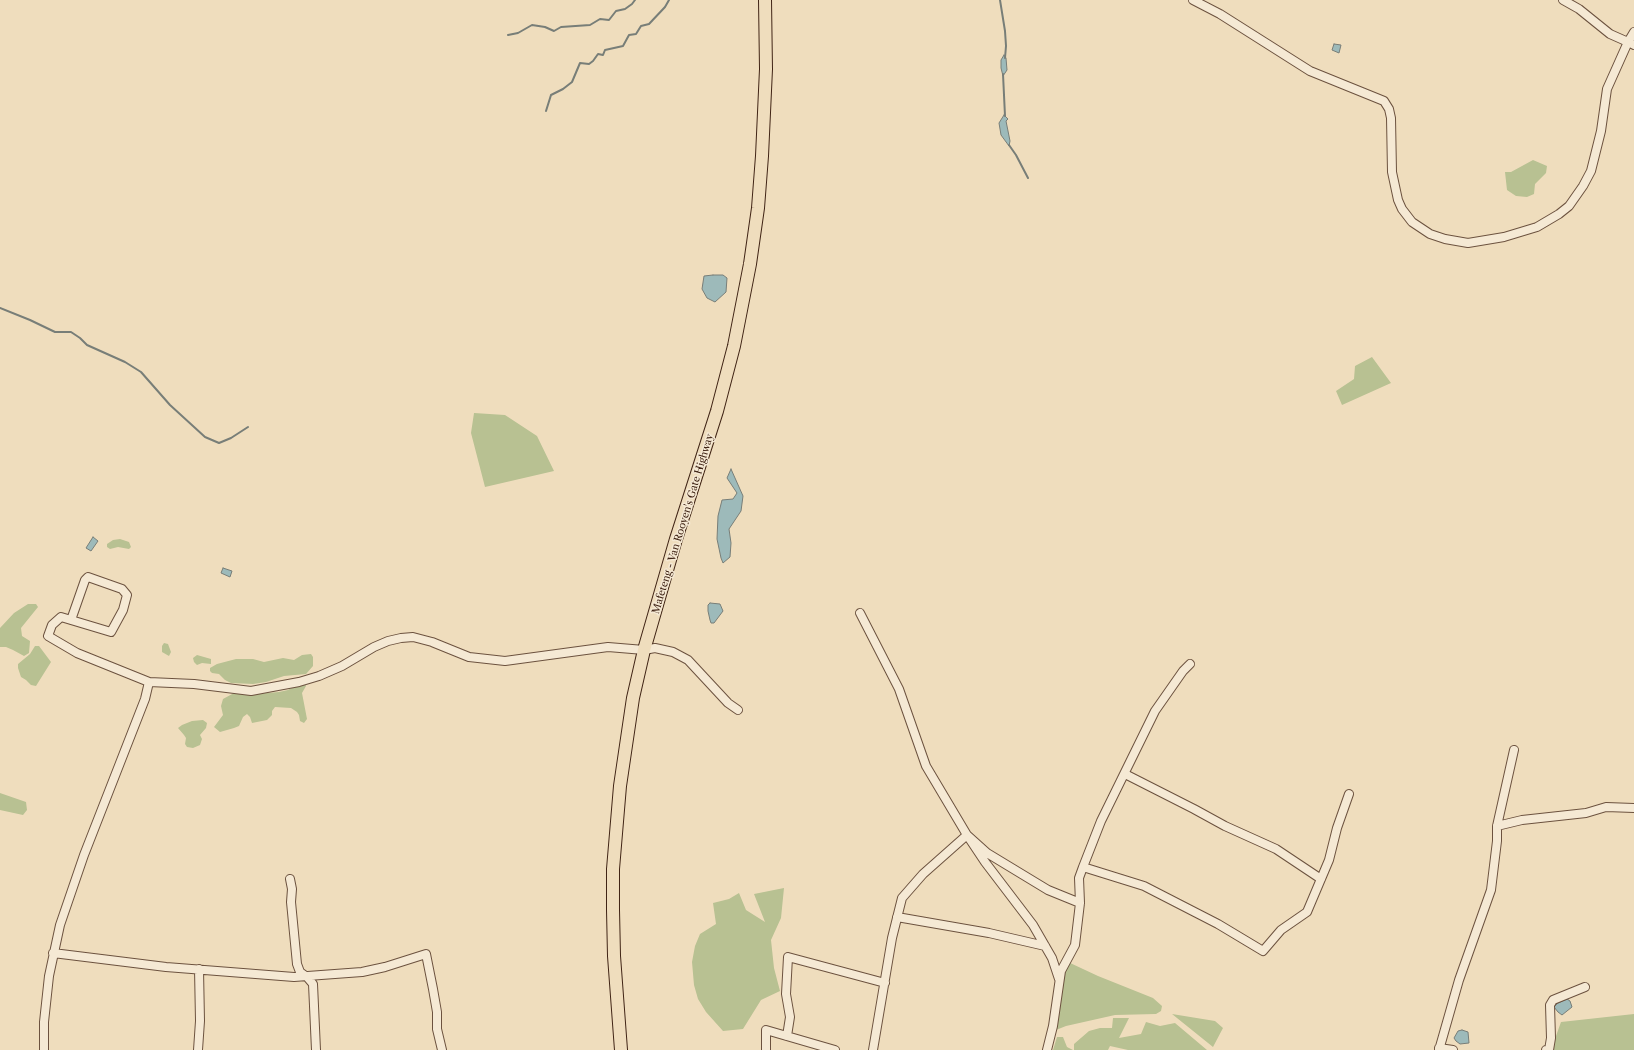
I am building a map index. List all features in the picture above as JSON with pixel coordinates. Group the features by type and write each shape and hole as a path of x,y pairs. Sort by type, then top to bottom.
{"main road":[{"name":"Mafeteng - Van Rooyen's Gate Highway","path":"621,1050 614,956 613,869 620,786 634,698 644,650 676,539 718,411 734,346 750,264 758,208 762,156 766,69 766,0"}],"street":[{"path":"1193,0 1271,45 1310,71 1384,101 1389,108 1391,118 1392,172 1398,200 1402,209 1412,222 1430,234 1445,239 1468,243 1504,237 1537,228 1569,206 1583,186 1591,171 1601,131 1607,89 1631,44 1634,32"},
{"path":"1563,0 1579,9 1610,34 1631,44"},
{"path":"71,620 85,580 88,577 122,589 127,595 123,610 111,632 71,620 62,617 57,619 52,625 48,636 77,654 149,682 194,684 251,691 299,682 319,676 342,666 374,647 388,641 413,637 432,642 469,657 505,661 608,647 644,650 655,648 673,652 688,660 728,703 738,710"},
{"path":"860,613 899,689 926,766 966,835 984,862 1034,925 1052,958 1059,979"},
{"path":"1046,1050 1053,1026 1061,971 1075,945 1080,903 1079,878 1083,867 1101,821 1125,774 1154,711 1183,671 1190,664"},
{"path":"44,1050 46,1007 53,953 60,925 84,855 149,682"},
{"path":"1453,1050 1439,1049 1459,980 1491,890 1498,841 1497,826 1514,750"},
{"path":"1125,774 1225,826 1276,849 1321,879"},
{"path":"1083,867 1150,888 1218,924 1263,951 1281,930 1307,912 1329,860 1337,828 1349,794"},
{"path":"1497,826 1522,820 1586,813 1606,807 1634,808"},
{"path":"966,835 987,853 1048,890 1080,903"},
{"path":"873,1050 897,917 902,898 923,874 966,835"},
{"path":"290,879 297,964 300,972 307,977 312,984 316,1050"},
{"path":"897,917 989,933 1045,946"},
{"path":"53,953 166,967 307,977 362,972 385,967 426,954 437,1012 437,1029 442,1050"},
{"path":"787,1036 790,1017 786,994 788,957 885,983"},
{"path":"198,1050 200,1021 199,969"},
{"path":"1546,1050 1549,1050 1551,1038 1550,1005 1553,1000 1585,987"},
{"path":"766,1050 766,1030 835,1050"}],"green space":[{"path":"1533,160 1547,166 1546,173 1535,184 1534,194 1527,197 1516,196 1507,190 1505,172 1511,172"},
{"path":"1372,357 1391,383 1342,405 1336,391 1354,379 1355,366"},
{"path":"474,413 505,415 537,436 554,471 485,487 471,433"},
{"path":"120,539 129,542 131,547 129,549 118,547 110,549 107,547 107,544 113,540"},
{"path":"28,604 36,604 38,607 21,628 22,636 30,641 29,653 24,656 6,647 0,647 0,628 14,613"},
{"path":"164,643 168,644 171,652 169,656 162,652 162,646"},
{"path":"35,646 39,646 51,662 36,686 31,685 21,677 18,668 18,664 30,654"},
{"path":"311,654 313,657 313,666 306,674 284,676 266,682 253,684 231,683 219,674 212,673 210,671 210,668 217,664 236,659 253,659 264,662 283,658 294,660 302,655"},
{"path":"197,655 211,659 211,664 202,663 197,665 193,658"},
{"path":"304,681 306,686 302,693 307,719 304,723 300,721 297,712 291,708 275,707 272,711 272,715 267,720 252,723 247,714 243,717 239,726 234,728 220,732 214,727 223,715 221,706 223,699 234,693 255,694 279,692 288,690"},
{"path":"203,720 207,723 206,728 200,735 202,739 200,745 193,748 187,747 185,744 186,738 178,728 192,721"},
{"path":"0,793 26,802 27,810 23,815 0,810"},
{"path":"784,888 781,918 771,940 774,968 780,991 761,1000 743,1029 723,1031 706,1012 698,999 694,985 692,962 695,946 700,934 716,924 713,903 729,899 739,893 746,910 765,922 754,894"},
{"path":"1068,962 1153,998 1162,1006 1161,1011 1156,1014 1115,1015 1066,1026 1056,1030 1061,978"},
{"path":"1172,1014 1215,1021 1223,1028 1213,1047"},
{"path":"1634,1014 1634,1050 1551,1050 1561,1022"},
{"path":"1113,1018 1129,1018 1119,1038 1141,1034 1146,1022 1160,1026 1175,1023 1207,1050 1128,1050 1110,1046 1108,1050 1074,1050 1074,1044 1089,1031 1100,1028 1112,1028"},
{"path":"1057,1037 1063,1037 1067,1047 1073,1050 1053,1050"}],"water":[{"path":"1334,44 1341,45 1339,53 1332,50"},
{"path":"1004,55 1006,58 1007,70 1003,76 1001,60"},
{"path":"1004,115 1008,119 1006,121 1010,141 1009,146 1001,135 999,123"},
{"path":"723,275 727,278 726,292 715,302 707,298 702,289 704,276"},
{"path":"731,469 743,496 741,511 729,529 731,543 730,557 723,563 717,539 718,516 722,500 733,499 737,493 727,478"},
{"path":"93,537 98,541 91,551 86,548"},
{"path":"223,568 232,571 230,577 221,573"},
{"path":"710,603 720,604 723,611 714,623 711,623 708,611 708,605"},
{"path":"1567,999 1570,1001 1572,1007 1562,1015 1554,1007 1558,1003"},
{"path":"1462,1030 1468,1032 1469,1043 1460,1044 1454,1038 1458,1031"}],"waterway":[{"path":"508,35 518,33 532,25 545,27 554,31 561,27 590,25 600,19 609,20 616,11 625,9 635,0"},
{"path":"546,111 551,95 563,89 572,82 580,63 589,64 598,54 603,55 605,50 623,46 629,35 636,34 641,26 649,24 665,7 669,0"},
{"path":"1000,0 1005,31 1005,58"},
{"path":"1003,74 1005,116"},
{"path":"1009,145 1028,178"},
{"path":"0,308 55,332 71,332 87,345 125,362 141,372 170,405 205,437 219,443 231,438 248,427"}]}
